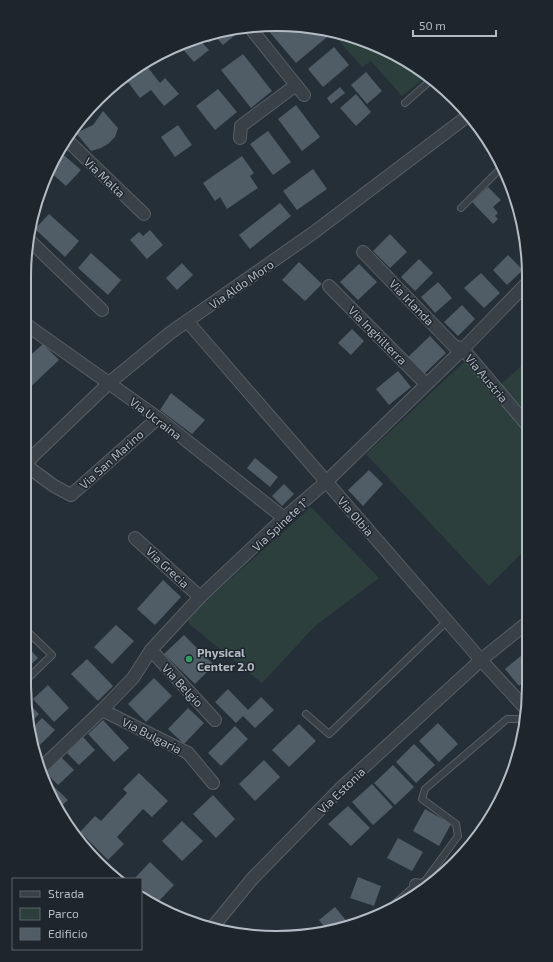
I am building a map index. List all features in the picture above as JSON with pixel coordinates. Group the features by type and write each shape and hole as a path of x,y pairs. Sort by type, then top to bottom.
{"street":[{"path":"254,32 304,95"},
{"path":"240,138 241,126 296,85"},
{"name":"Via Aldo Moro","path":"31,458 109,383 170,333 313,233 464,119"},
{"name":"Via Malta","path":"70,143 144,214"},
{"path":"33,244 102,310"},
{"name":"Via Irlanda","path":"363,252 454,346 463,349"},
{"name":"Via Inghilterra","path":"330,286 426,384"},
{"name":"Via Spinete 1°","path":"44,765 133,678 151,650 200,597 284,518 326,482 463,349 522,289"},
{"name":"Via Olbia","path":"187,321 521,705"},
{"name":"Via Ucraina","path":"31,328 158,418 284,518"},
{"name":"Via Austria","path":"463,349 522,419"},
{"name":"Via San Marino","path":"31,469 54,486 71,495 158,418"},
{"name":"Via Grecia","path":"135,538 200,597"},
{"name":"Via Estonia","path":"216,923 252,879 341,788 481,660 522,627"},
{"name":"Via Belgio","path":"151,650 215,720"},
{"name":"Via Bulgaria","path":"102,710 188,754 212,783"}],"lane":[{"path":"404,103 427,83"},
{"path":"461,208 498,171"},
{"path":"306,714 329,734 447,621"},
{"path":"31,635 52,655 31,675"},
{"path":"425,880 458,836 456,824 422,798 425,789 507,719 520,714"}],"green space":[{"path":"337,38 385,56 413,72 423,79 402,96 371,61 362,67"},
{"path":"465,361 522,427 522,553 489,586 366,454"},
{"path":"522,365 522,413 499,386"},
{"path":"311,507 379,578 315,626 262,683 189,624 188,617"}],"building":[{"path":"269,31 309,33 327,37 296,63"},
{"path":"236,35 223,45 217,38"},
{"path":"202,43 209,50 194,62 183,50"},
{"path":"334,47 349,65 323,87 308,69"},
{"path":"243,54 272,91 251,108 221,70"},
{"path":"148,67 160,83 165,78 179,94 164,106 151,90 140,98 128,82"},
{"path":"366,72 382,91 367,104 351,85"},
{"path":"340,87 345,93 331,104 327,98"},
{"path":"218,89 237,112 215,130 196,106"},
{"path":"356,94 371,112 356,126 340,108"},
{"path":"296,105 320,137 302,151 278,119"},
{"path":"103,111 118,128 115,137 108,144 91,151 77,134 93,125"},
{"path":"178,125 192,145 175,157 161,137"},
{"path":"268,131 291,162 273,175 250,144"},
{"path":"64,155 81,170 66,186 53,175"},
{"path":"242,156 254,173 250,176 258,188 227,209 220,197 215,201 203,183"},
{"path":"313,169 327,189 297,210 283,191"},
{"path":"488,187 501,200 493,207 498,213 495,216 498,219 493,224 472,202"},
{"path":"280,203 291,216 250,249 239,235"},
{"path":"49,214 79,241 65,257 36,230"},
{"path":"150,230 163,245 147,259 130,240 139,232 143,236"},
{"path":"390,234 407,252 390,268 373,251"},
{"path":"91,253 121,280 108,295 78,268"},
{"path":"508,255 522,269 522,271 507,285 493,270"},
{"path":"419,259 433,273 415,291 401,277"},
{"path":"299,262 322,284 305,301 282,280"},
{"path":"182,263 193,275 177,290 166,278"},
{"path":"359,264 377,282 358,300 340,282"},
{"path":"481,273 500,293 484,308 464,288"},
{"path":"438,282 452,298 435,313 421,297"},
{"path":"462,305 475,319 458,336 444,322"},
{"path":"352,329 364,341 351,355 338,343"},
{"path":"430,336 446,353 424,374 408,357"},
{"path":"43,344 59,360 31,386 31,355"},
{"path":"398,371 411,387 389,405 376,389"},
{"path":"171,393 205,420 192,434 160,410"},
{"path":"255,458 278,477 270,487 247,468"},
{"path":"369,470 383,484 363,506 348,490"},
{"path":"284,484 294,494 282,506 272,496"},
{"path":"163,580 181,597 155,625 137,609"},
{"path":"116,625 134,641 112,664 94,647"},
{"name":"Physical Center 2.0","path":"184,635 214,665 195,684 164,654"},
{"path":"31,650 38,658 31,664"},
{"path":"522,655 522,683 519,686 505,669"},
{"path":"87,659 113,686 98,701 71,674"},
{"path":"154,678 172,696 146,722 128,704"},
{"path":"48,685 69,708 54,722 33,699"},
{"path":"228,689 248,710 261,697 274,710 255,728 243,716 236,723 215,702"},
{"path":"32,707 39,714 33,720"},
{"path":"188,708 204,723 184,744 168,729"},
{"path":"42,718 55,730 39,746 36,733 34,726"},
{"path":"103,720 129,748 114,762 88,734"},
{"path":"438,723 458,744 439,762 419,741"},
{"path":"299,724 316,741 289,767 272,750"},
{"path":"235,726 248,739 221,766 208,753"},
{"path":"83,737 95,750 79,765 67,753"},
{"path":"414,744 435,765 416,783 396,762"},
{"path":"61,757 74,770 58,785 49,776 47,770"},
{"path":"264,760 280,777 255,801 239,784"},
{"path":"393,765 414,787 395,805 374,783"},
{"path":"139,773 168,801 152,817 143,809 117,837 124,844 108,860 80,832 95,816 101,821 127,793 123,789"},
{"path":"372,784 393,807 373,825 352,802"},
{"path":"53,785 68,800 62,805"},
{"path":"213,795 235,819 216,838 193,814"},
{"path":"348,806 370,828 351,846 328,824"},
{"path":"425,809 451,824 439,846 413,831"},
{"path":"182,821 203,841 182,861 162,841"},
{"path":"398,838 423,852 412,871 387,858"},
{"path":"150,862 174,885 159,901 142,889 142,878 135,878"},
{"path":"358,877 381,886 374,906 350,898"},
{"path":"335,907 346,921 324,926 319,920"}],"place":[{"name":"Physical Center 2.0","path":"189,659"}]}
